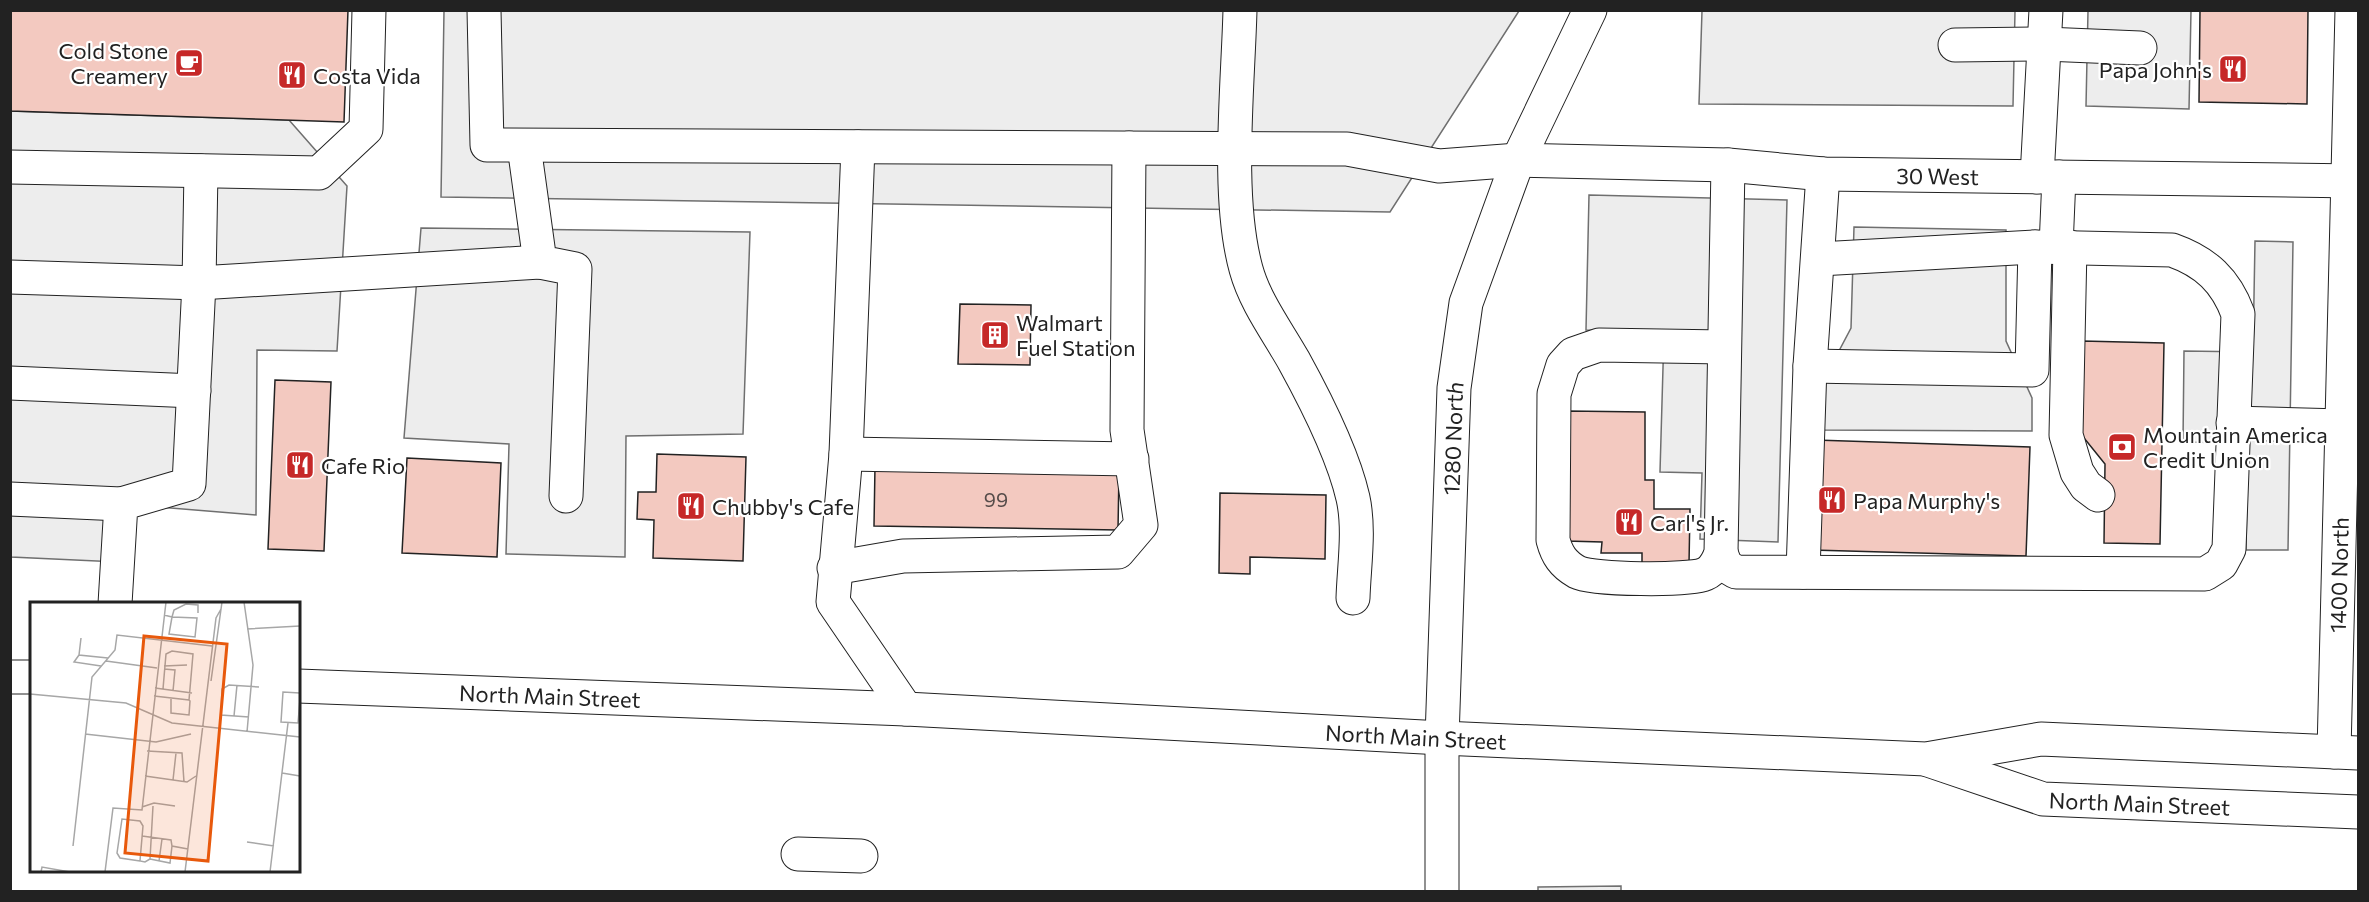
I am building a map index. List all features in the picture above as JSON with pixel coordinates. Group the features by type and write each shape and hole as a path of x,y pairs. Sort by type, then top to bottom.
{"main road":[{"path":"10,167 319,172 366,129 369,10"},
{"name":"30 West","path":"484,10 487,145 1347,148 1439,166 1518,160 1728,165 1823,174 2353,181"},
{"path":"1240,10 1236,148 1238,235 1246,271 1255,293 1295,363 1338,454 1353,499 1356,542 1353,598"},
{"name":"1280 North","path":"1442,891 1442,738 1455,378 1466,303 1518,160 1590,10"},
{"path":"2046,10 2048,177 2066,435 2077,472 2086,486 2098,495"},
{"name":"1400 North","path":"2346,753 2342,426 2353,181 2352,10"},
{"path":"1955,45 2045,44 2140,48"},
{"path":"524,146 540,262"},
{"path":"858,147 846,454 834,568 833,602 906,709"},
{"path":"834,568 903,556 1118,552 1141,525 1127,430 1129,148"},
{"path":"1728,165 1721,553 1725,566 1736,572 2205,574 2221,564 2229,549 2238,314 2231,297 2217,276 2194,258 2172,250 2053,247 1819,260"},
{"path":"10,499 121,504 189,484 199,283 201,171"},
{"path":"1803,572 1810,366 1819,260 1823,174"},
{"path":"1810,366 2032,370 2053,247"},
{"path":"10,277 199,283 540,262 574,270 566,496"},
{"path":"1721,553 1717,563 1707,573 1691,578 1601,578 1580,573 1564,564 1556,552 1553,540 1554,394 1563,365 1574,354 1599,345 1724,347"},
{"path":"10,383 194,391"},
{"path":"2233,423 2342,426"},
{"path":"846,454 1132,459"},
{"path":"115,602 121,504"},
{"path":"10,677 30,677"},
{"name":"North Main Street","path":"300,686 906,709 1442,738 1926,759 2041,739 2346,753"},
{"name":"North Main Street","path":"1926,759 2043,799 2358,812"},
{"path":"798,854 861,856"}],"shaded area":[{"path":"444,11 1519,11 1390,212 441,197"},
{"path":"1702,11 2015,11 2013,106 1699,104"},
{"path":"2088,11 2191,11 2189,109 2086,106"},
{"path":"11,111 289,120 347,186 337,351 257,350 256,515 122,504 118,562 11,557"},
{"path":"1589,195 1787,200 1778,542 1700,539 1702,473 1660,472 1664,333 1586,330"},
{"path":"1854,227 2006,230 2006,341 2032,398 2032,431 1819,430 1820,387 1851,328"},
{"path":"421,228 750,232 743,434 626,436 625,557 506,554 509,444 404,438"},
{"path":"2255,241 2293,242 2288,550 2246,550 2248,443 2183,442 2184,351 2253,352"},
{"path":"1621,886 1621,891 1538,891 1538,887"}],"building":[{"path":"10,10 348,10 344,122 10,111"},
{"path":"2200,10 2308,10 2307,104 2199,102"},
{"name":"Walmart Fuel Station","path":"960,304 1031,305 1030,365 958,364"},
{"path":"2082,341 2164,343 2160,544 2104,543 2105,464 2080,433"},
{"name":"Cafe Rio","path":"275,380 331,382 324,551 268,549"},
{"path":"1567,411 1645,412 1645,480 1654,480 1654,509 1690,509 1689,564 1642,563 1642,553 1601,553 1602,542 1566,541"},
{"path":"1815,440 2030,447 2026,556 1812,550"},
{"name":"Chubby's Cafe","path":"657,454 746,457 743,561 653,558 654,520 637,519 638,492 656,492"},
{"path":"407,458 501,463 497,557 402,553"},
{"path":"875,466 1119,471 1118,530 874,526"},
{"path":"1220,493 1326,495 1325,559 1250,557 1250,574 1219,573"}],"place":[{"name":"Cold Stone Creamery","path":"189,63"},
{"name":"Papa John's","path":"2233,69"},
{"name":"Costa Vida","path":"292,75"},
{"name":"Walmart Fuel Station","path":"995,335"},
{"name":"Mountain America Credit Union","path":"2122,447"},
{"name":"Cafe Rio","path":"300,465"},
{"name":"Papa Murphy's","path":"1832,500"},
{"name":"Chubby's Cafe","path":"691,506"},
{"name":"Carl's Jr.","path":"1629,522"}]}
